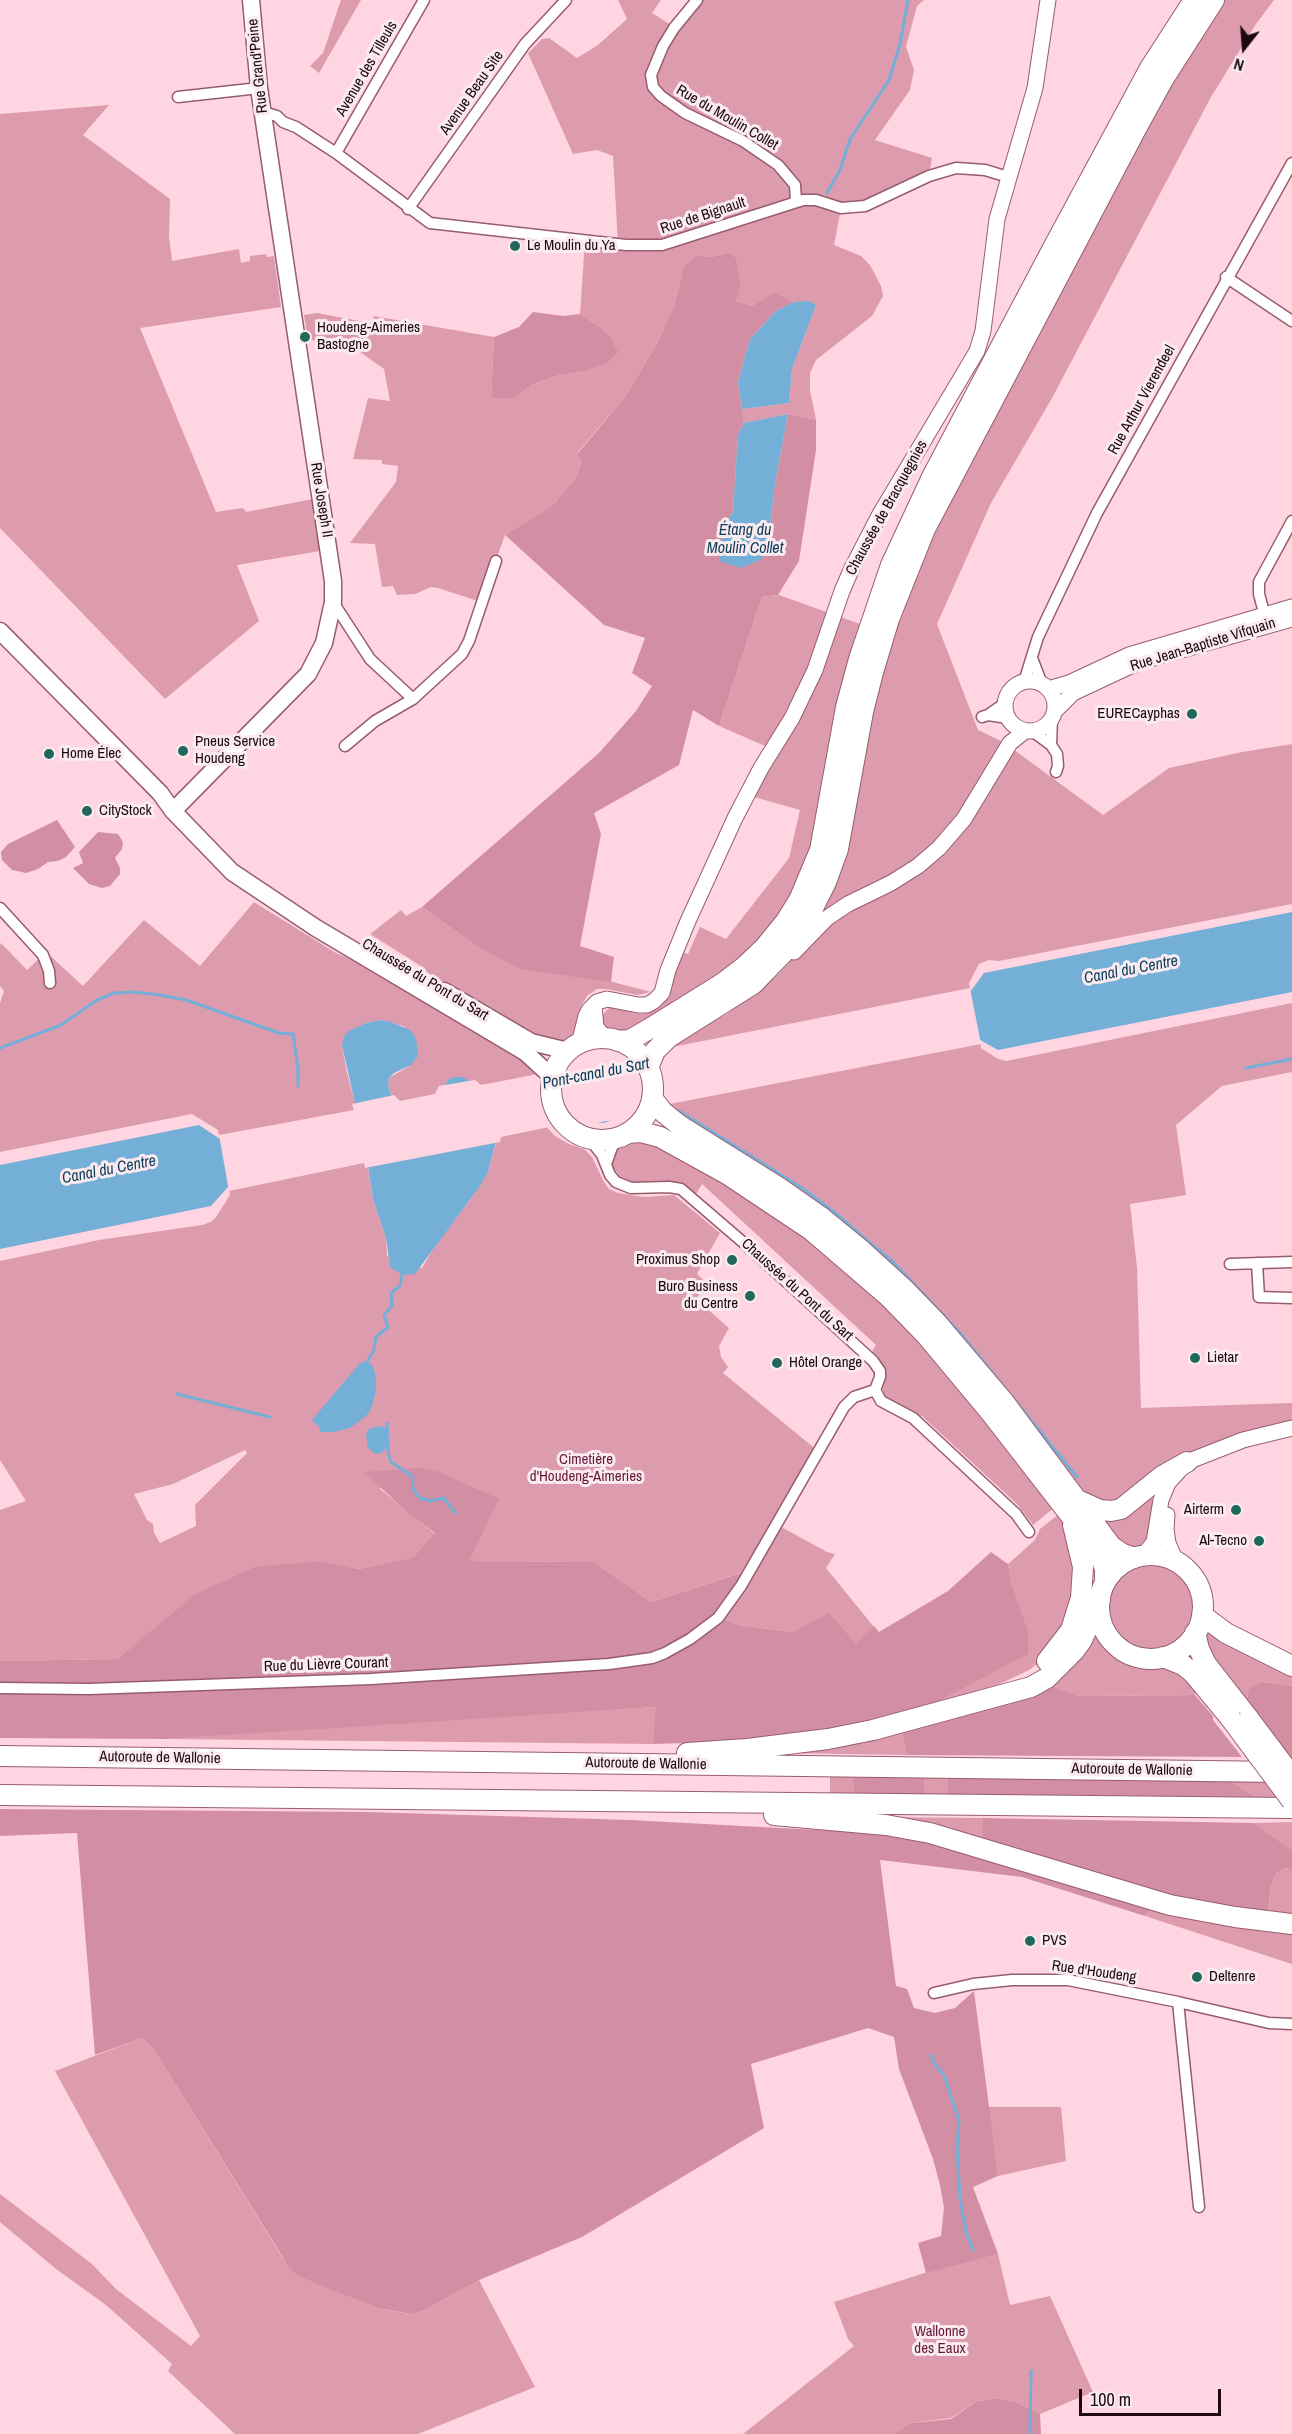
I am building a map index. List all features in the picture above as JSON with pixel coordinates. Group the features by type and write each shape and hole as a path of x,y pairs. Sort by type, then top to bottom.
{"highway":[{"path":"1194,0 1150,68 1069,218 932,477 891,565 859,658 849,698 820,850 799,900 779,930 744,967 723,983 630,1040 611,1039 574,1047 558,1063 552,1077 552,1096 558,1115 571,1130 589,1138 610,1139 641,1132 660,1137 718,1168 770,1201 851,1262 926,1335 1076,1509 1086,1513 1111,1546 1121,1553 1138,1557 1165,1557 1176,1562 1195,1580 1202,1597 1199,1649 1206,1664 1292,1801"},
{"path":"648,1068 655,1051 669,1037 753,984 786,950 802,928 834,862 873,672 889,619 925,530 1137,127 1164,78 1214,0"},
{"path":"611,1039 638,1054 648,1068 651,1077 652,1098 644,1118 624,1135"},
{"path":"652,1098 663,1112 679,1125 821,1217 861,1249 937,1323 1004,1402 1076,1509 1105,1569 1102,1591 1102,1625 1116,1645 1138,1657 1163,1657 1183,1665 1194,1673 1292,1774"},
{"path":"1076,1509 1111,1511 1121,1509 1162,1476 1186,1462"},
{"path":"983,1700 1028,1677 1041,1667 1062,1645 1071,1630 1083,1584 1076,1509"},
{"path":"633,1764 666,1753 747,1749 873,1730 1031,1687 1047,1678 1082,1640 1102,1591 1117,1568 1138,1557"},
{"path":"1163,1657 1182,1649 1199,1624"},
{"path":"1199,1624 1226,1633 1292,1666"},
{"name":"Autoroute de Wallonie","path":"0,1756 1292,1774"},
{"path":"0,1795 1292,1808"},
{"path":"720,1802 756,1814 886,1825 930,1833 1170,1905 1235,1917 1292,1924"}],"main road":[{"name":"Rue Grand'Peine","path":"252,0 259,88 266,132"},
{"name":"Rue Joseph II","path":"173,811 308,674 324,643 333,602 333,581 266,132"},
{"name":"Chaussée du Pont du Sart","path":"0,631 160,793 173,811 232,872 316,928 525,1052 552,1077"},
{"name":"Chaussée du Pont du Sart","path":"0,646 154,799 173,811"},
{"name":"Chaussée du Pont du Sart","path":"282,904 319,918 531,1042 574,1047"}],"street":[{"name":"Avenue des Tilleuls","path":"336,153 424,0"},
{"name":"Avenue Beau Site","path":"408,209 525,44 566,0"},
{"name":"Rue du Moulin Collet","path":"697,0 674,28 663,46 651,75 653,87 666,100 685,113 743,141 778,165 795,185 796,201"},
{"name":"Chaussée de Bracquegnies","path":"594,1006 597,1002 607,999 647,1005 662,993 668,970 688,921 735,818 761,768 792,718 815,670 852,568 880,514 977,351 983,331 997,219 1035,88 1048,0"},
{"path":"178,97 259,88"},
{"name":"Rue de Bignault","path":"263,111 277,116 283,122 296,127 336,153 408,209 430,223 643,247 662,245 796,201 816,200 841,208 865,206 929,176 956,168 985,171 1008,177"},
{"path":"266,132 280,129 283,122"},
{"name":"Rue Arthur Vierendeel","path":"1024,682 1038,637 1097,513 1226,277 1292,164"},
{"path":"1226,277 1292,321"},
{"path":"1266,620 1259,594 1259,582 1292,521"},
{"path":"345,746 375,721 413,699 462,654 469,641 496,561"},
{"path":"333,602 370,659 413,699"},
{"name":"Rue Jean-Baptiste Vifquain","path":"753,984 795,952 827,918 848,904 891,883 918,866 939,848 964,819 1010,743 1028,731 1047,725 1073,693 1139,663 1266,620 1292,607"},
{"name":"Rue Jean-Baptiste Vifquain","path":"1024,682 1045,687 1069,683 1129,655 1266,620 1292,619"},
{"path":"1032,658 1055,703 1051,745 1058,759 1056,772"},
{"path":"1024,682 1011,690 1006,710 1012,724 1051,745"},
{"path":"985,716 1006,710"},
{"path":"0,908 43,955 49,971 50,983"},
{"path":"594,1006 596,1027 611,1039"},
{"path":"574,1047 586,1016 594,1006"},
{"path":"606,1164 612,1147 624,1135"},
{"name":"Chaussée du Pont du Sart","path":"589,1138 613,1178 625,1186 631,1188 669,1187 681,1189 689,1194 868,1355 880,1371 875,1390"},
{"path":"1230,1264 1292,1262"},
{"path":"1257,1263 1259,1297 1292,1298"},
{"path":"875,1390 881,1401 913,1418 1016,1514 1029,1532"},
{"name":"Rue du Lièvre Courant","path":"0,1688 89,1689 371,1679 563,1668 652,1658 684,1644 718,1618 745,1578 844,1407 855,1396 875,1390"},
{"path":"1138,1557 1154,1542 1161,1500 1168,1483 1186,1462 1243,1440 1292,1428"},
{"path":"1176,1562 1168,1543 1166,1529 1172,1495 1178,1482 1188,1472 1209,1459 1249,1447 1292,1439"},
{"name":"Rue d'Houdeng","path":"934,1993 973,1984 1052,1979 1092,1984 1269,2023 1292,2025"},
{"path":"1178,2002 1199,2207"}],"green space":[{"path":"341,0 361,0 319,73 310,66 323,53"},
{"path":"618,0 661,0 652,13 674,27 697,0 924,0 917,6 906,47 914,70 910,90 875,140 932,158 929,176 893,195 841,208 834,245 861,256 870,265 881,286 883,296 872,316 816,360 810,373 810,390 816,420 788,414 744,423 742,409 789,403 792,369 816,305 794,302 774,292 752,306 736,301 736,258 731,252 711,257 696,255 684,266 674,306 656,345 625,397 578,452 581,463 577,476 554,504 505,535 481,602 431,587 415,594 397,595 393,586 382,587 375,544 350,543 396,482 398,466 382,464 382,460 353,459 368,398 390,401 384,369 339,337 308,341 304,315 317,313 375,324 373,316 494,337 491,398 516,398 531,385 556,376 585,371 600,327 580,314 585,241 618,244 613,156 597,150 573,154 528,53 542,39 549,38 577,58 598,45 627,19"},
{"path":"1224,0 1274,0 1256,24 1211,97 1052,398 991,503 937,624 978,730 1005,743 960,818 914,864 812,922 878,681 911,582 1000,402 1135,149 1181,66"},
{"path":"109,105 83,135 170,199 169,237 172,261 239,249 241,263 250,261 250,256 266,254 267,257 274,256 281,307 140,328 216,512 243,508 246,512 313,499 320,551 237,565 259,621 165,699 0,528 0,114"},
{"path":"779,595 863,625 815,846 794,896 740,962 634,1031 614,1033 602,1024 603,1014 609,1008 616,1006 633,1013 644,1014 659,1006 666,999 680,951 688,954 700,927 726,939 789,858 800,810 747,795 772,749 719,726 762,597"},
{"path":"1292,744 1292,904 999,961 989,960 979,964 969,983 981,1048 998,1059 1006,1061 1292,1003 1292,1072 1222,1086 1176,1125 1186,1195 1130,1204 1137,1268 1141,1408 1292,1403 1292,1422 1255,1431 1127,1501 1090,1502 1030,1425 670,1113 657,1067 680,1040 727,1014 779,974 822,926 912,874 1010,747 1103,815 1169,768"},
{"name":"Cimetière d'Houdeng-Aimeries","path":"254,902 336,953 533,1066 544,1124 555,1136 584,1149 592,1157 609,1189 618,1193 644,1197 674,1195 720,1233 697,1274 707,1283 696,1299 729,1328 719,1346 721,1357 728,1367 723,1373 818,1451 779,1521 783,1528 835,1554 826,1568 874,1627 856,1643 829,1614 792,1632 739,1625 718,1618 749,1570 651,1602 594,1562 468,1561 498,1499 379,1488 435,1534 413,1559 357,1569 321,1561 144,1637 117,1659 0,1661 0,1510 26,1501 0,1460 0,1261 99,1240 202,1225 211,1222 216,1217 230,1195 218,1130 192,1114 0,1152 0,1003 4,991 0,986 0,945 1,943 27,970 46,952 83,986 144,920 200,966","holes":["381,1020 403,1026 416,1038 411,1065 389,1078 388,1086 393,1099 430,1109 449,1079 499,1132 488,1172 470,1200 436,1244 422,1268 387,1256 386,1238 373,1199 361,1125 342,1045 366,1023","245,1450 247,1453 195,1505 196,1526 160,1543 154,1533 153,1524 147,1520 134,1494 173,1484"]},
{"path":"422,907 478,947 651,992 637,995 597,989 587,996 581,1006 577,1030 572,1036 565,1040 552,1041 538,1037 428,973 424,968 370,934 401,910 406,916"},
{"path":"642,1139 716,1174 829,1252 919,1338 1055,1507 1033,1525 1017,1504 922,1416 916,1416 882,1395 885,1373 871,1353 876,1345 702,1184 696,1194 682,1184 672,1182 630,1183 622,1179 612,1166 617,1148 626,1141"},
{"path":"1149,1496 1155,1501 1150,1540 1142,1550 1134,1551 1123,1547 1100,1517"},
{"path":"1059,1514 1070,1533 1074,1548 1072,1617 1041,1661 1029,1670 985,1691 927,1707 1012,1586 1008,1564 1035,1540 1040,1529"},
{"path":"1151,1564 1175,1571 1187,1583 1194,1607 1187,1631 1175,1643 1151,1650 1127,1643 1115,1631 1108,1607 1115,1583 1127,1571"},
{"path":"1095,1622 1102,1640 1117,1656 1131,1663 1177,1668 1195,1685 1195,1695 1079,1696 1047,1684"},
{"path":"1204,1626 1292,1674 1292,1686 1262,1682 1245,1706 1208,1656 1203,1635"},
{"path":"657,1707 653,1744 167,1739 455,1719"},
{"path":"901,1728 907,1755 782,1753"},
{"path":"830,1777 854,1777 854,1793 830,1793"},
{"path":"924,1778 948,1778 948,1794 925,1794"},
{"path":"1231,1781 1292,1782 1292,1798 1255,1797"},
{"path":"870,1817 983,1818 981,1841"},
{"path":"1292,1822 1292,1850 1254,1823"},
{"path":"1286,1868 1292,1869 1292,1917 1268,1914 1271,1886 1276,1873"},
{"path":"1151,1909 1292,1931 1292,1964 1145,1916"},
{"path":"142,2038 154,2050 282,2257 300,2277 378,2308 409,2314 423,2311 479,2280 535,2387 418,2434 235,2434 168,2371 172,2364 106,2305 56,2269 0,2222 0,2194 92,2264 116,2289 191,2346 200,2336 55,2071"},
{"path":"988,2107 1061,2107 1066,2161 998,2176"},
{"name":"Wallonne des Eaux","path":"998,2254 1010,2305 1050,2296 1093,2392 1040,2414 1018,2403 999,2398 977,2401 951,2418 910,2423 894,2434 743,2434 854,2346 848,2339 834,2302 937,2269"}],"shaded area":[{"path":"731,252 736,258 740,285 736,301 752,306 774,292 794,302 776,311 750,339 738,382 744,423 738,435 733,512 727,521 719,547 719,561 767,551 775,483 788,414 816,420 816,450 799,561 778,595 762,597 719,726 693,710 679,765 594,813 601,834 580,946 614,957 611,982 520,969 478,947 422,907 599,753 636,711 652,686 632,673 645,638 604,625 505,535 554,504 577,476 581,463 578,453 625,397 656,345 674,306 684,266 696,255 711,257"},
{"path":"533,312 563,316 580,314 600,327 610,337 618,352 608,362 585,371 556,376 531,385 516,398 491,398 494,337 519,327"},
{"path":"57,820 75,847 66,857 48,862 26,873 12,870 2,860 1,852 8,844"},
{"path":"98,832 118,834 123,842 122,849 115,858 120,874 110,886 102,888 89,884 73,868 83,863 79,852"},
{"path":"420,1468 439,1472 499,1499 469,1561 594,1562 651,1602 750,1570 719,1618 739,1625 792,1632 829,1613 856,1643 874,1626 879,1632 948,1591 991,1552 1008,1564 1012,1586 1028,1632 1028,1654 927,1707 808,1735 752,1741 653,1744 656,1707 167,1739 0,1738 0,1661 117,1659 196,1594 255,1567 321,1561 358,1569 413,1558 435,1533 407,1512 364,1472"},
{"path":"1262,1682 1292,1686 1292,1760 1245,1706 1250,1688"},
{"path":"1047,1684 1079,1696 1195,1695 1242,1757 907,1755 901,1728"},
{"path":"854,1777 924,1778 925,1794 854,1793"},
{"path":"948,1778 1231,1781 1255,1797 948,1794"},
{"path":"0,1809 367,1812 630,1820 874,1833 967,1851 1151,1909 1145,1916 1022,1877 880,1860 896,1986 907,1989 914,2008 935,2013 955,2008 974,1991 998,2176 973,2187 998,2254 926,2273 918,2243 941,2236 944,2208 940,2185 933,2159 899,2069 894,2037 868,2028 751,2064 764,2128 582,2237 479,2280 423,2311 410,2314 378,2308 300,2277 290,2269 154,2050 142,2038 95,2055 77,1833 0,1836"},
{"path":"983,1818 1254,1823 1292,1850 1292,1869 1286,1868 1276,1873 1271,1886 1268,1914 1164,1898 981,1841"},
{"path":"999,2398 1018,2403 1040,2414 1041,2434 894,2434 910,2423 951,2419 977,2401"}],"water":[{"path":"809,301 816,305 792,369 789,403 742,409 738,382 750,339 776,311 794,302"},
{"name":"Étang du Moulin Collet","path":"788,414 775,483 767,551 760,560 741,568 719,561 719,547 727,521 733,512 738,435 744,423"},
{"name":"Canal du Centre","path":"1292,912 1292,992 998,1050 980,1040 626,1109 616,1118 604,1123 593,1123 581,1119 498,1134 488,1172 480,1186 415,1274 402,1275 390,1267 386,1238 373,1199 367,1160 228,1187 211,1206 0,1249 0,1165 199,1125 220,1139 357,1112 342,1045 344,1036 349,1031 366,1023 381,1020 391,1022 410,1030 416,1038 418,1056 411,1065 389,1078 388,1086 393,1099 399,1104 437,1097 449,1079 455,1077 463,1077 480,1088 970,992 984,973"},
{"path":"367,1362 373,1366 376,1378 376,1391 371,1409 366,1416 350,1428 334,1432 320,1432 320,1428 312,1420 360,1363"},
{"path":"379,1426 387,1428 388,1447 376,1454 368,1448 366,1434 369,1429"}],"pier":[{"name":"Pont-canal du Sart","path":"970,988 981,1044 628,1112 621,1118 588,1125 579,1121 501,1137 500,1142 365,1168 364,1163 229,1191 219,1135 354,1110 352,1104 394,1095 400,1101 435,1094 439,1086 475,1080 481,1085 569,1068 578,1059 606,1054 617,1058"}],"waterway":[{"path":"827,193 840,170 850,139 889,80 900,44 908,0"},
{"path":"0,1048 61,1025 97,1000 114,993 134,992 160,995 186,1000 279,1033 293,1034 298,1086"},
{"path":"1246,1068 1292,1059"},
{"path":"679,1111 802,1188 895,1264 961,1334 1077,1477"},
{"path":"367,1362 374,1350 376,1337 388,1327 384,1315 392,1306 391,1293 400,1286 402,1275"},
{"path":"177,1394 270,1417"},
{"path":"387,1423 388,1452 391,1462 412,1476 413,1489 420,1498 430,1501 444,1498 455,1513"},
{"path":"931,2055 935,2065 944,2075 959,2121 957,2147 960,2199 966,2231 973,2250"},
{"path":"1030,2434 1031,2371"}],"place":[{"name":"Le Moulin du Ya","path":"515,246"},
{"name":"Houdeng-Aimeries Bastogne","path":"305,337"},
{"name":"EURECayphas","path":"1192,714"},
{"name":"Pneus Service Houdeng","path":"183,751"},
{"name":"Home Élec","path":"49,754"},
{"name":"CityStock","path":"87,811"},
{"name":"Proximus Shop","path":"732,1260"},
{"name":"Buro Business du Centre","path":"750,1296"},
{"name":"Lietar","path":"1195,1358"},
{"name":"Hôtel Orange","path":"777,1363"},
{"name":"Airterm","path":"1236,1510"},
{"name":"Al-Tecno","path":"1259,1541"},
{"name":"PVS","path":"1030,1941"},
{"name":"Deltenre","path":"1197,1977"}]}
